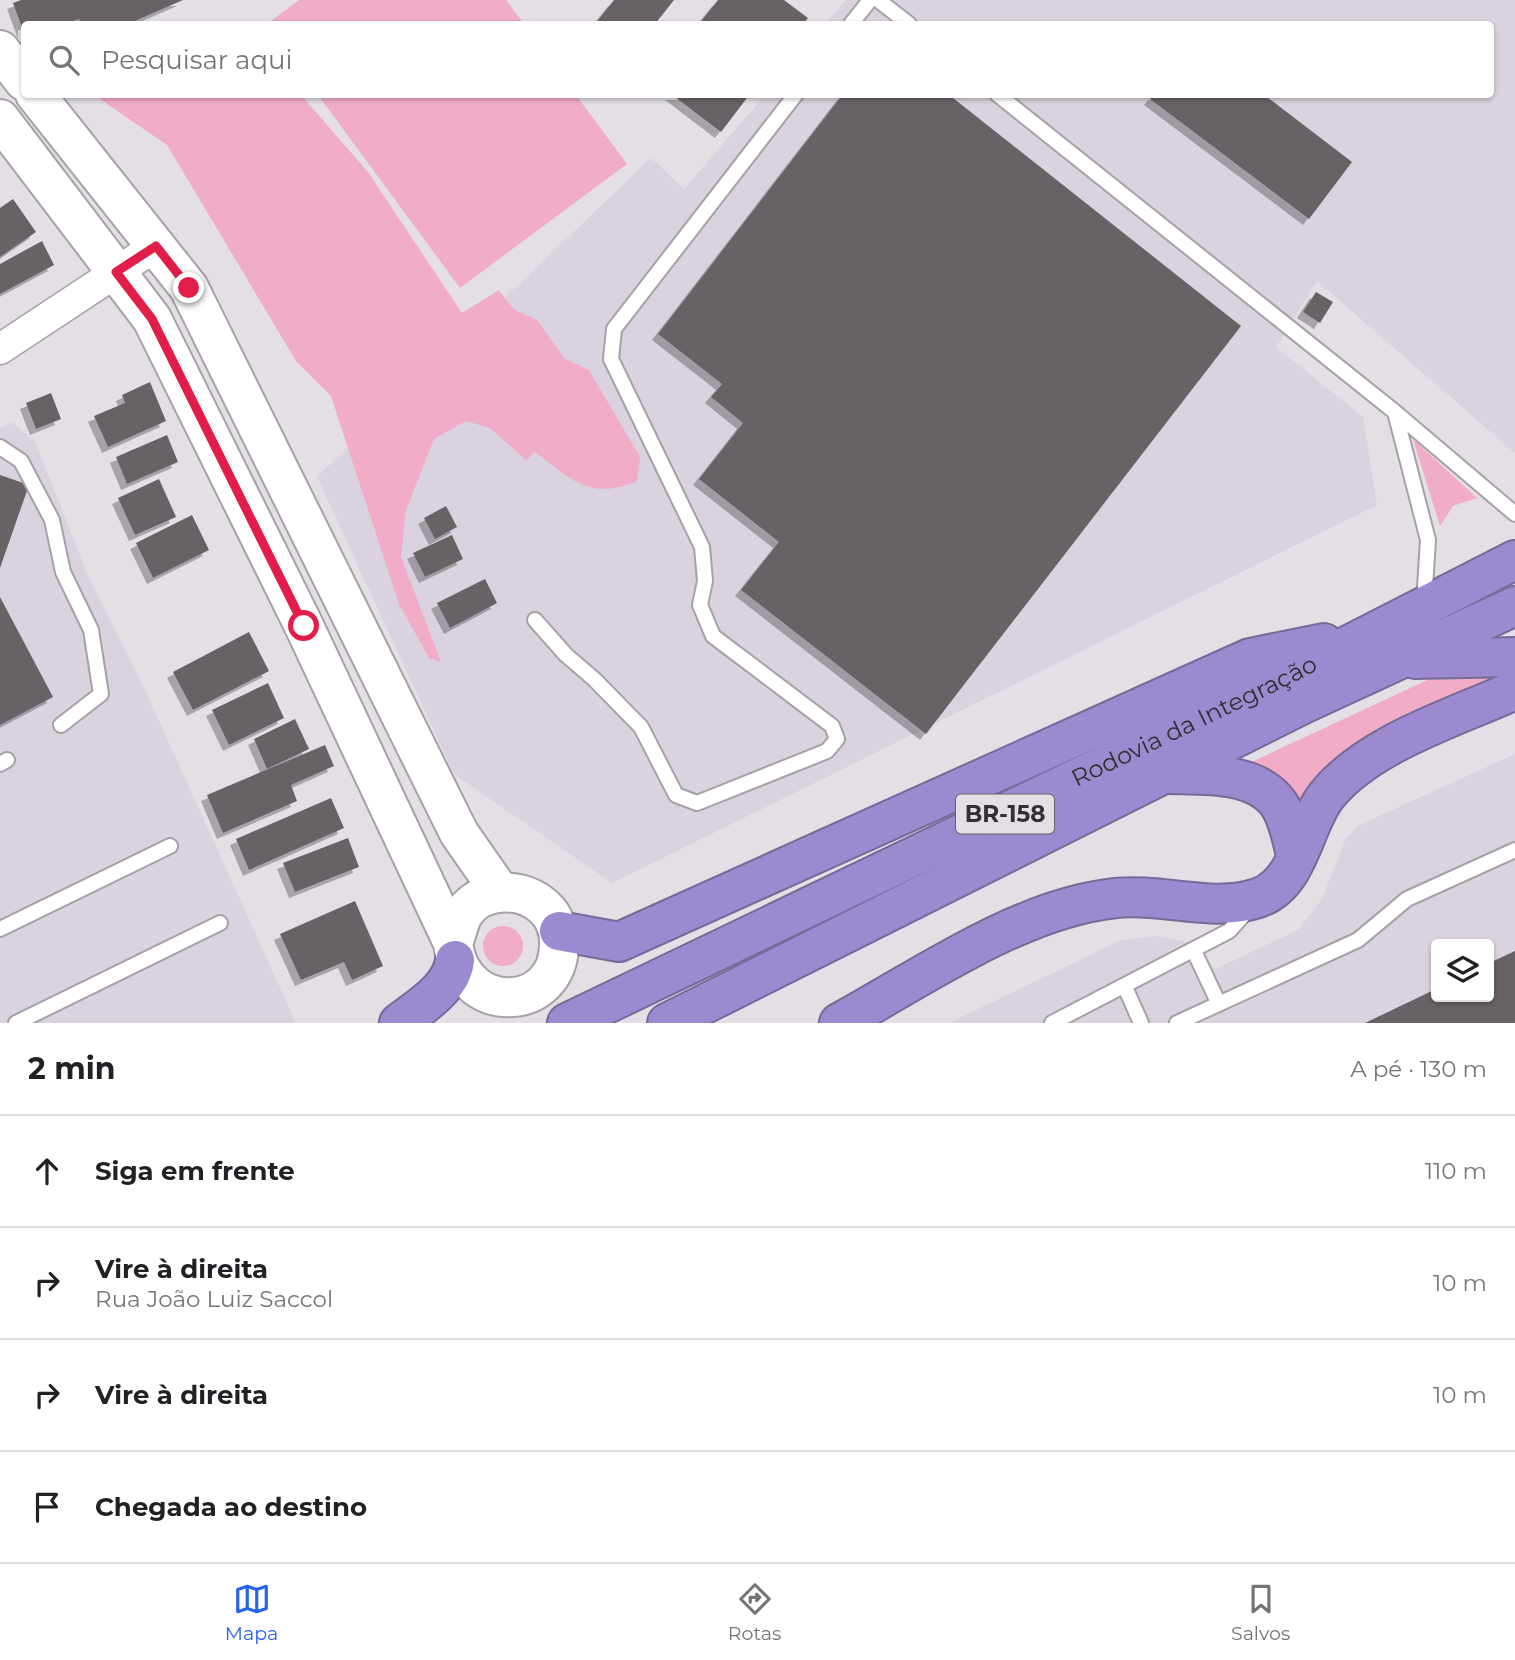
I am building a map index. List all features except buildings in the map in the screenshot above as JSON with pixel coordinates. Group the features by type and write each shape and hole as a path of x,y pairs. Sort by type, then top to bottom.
{"highway":[{"name":"Rodovia da Integração","path":"567,1023 634,993 1374,633 1515,560"},
{"name":"Rodovia da Integração","path":"667,1023 1164,774 1515,606"},
{"path":"559,931 619,942 1250,658 1374,633"},
{"path":"1402,659 1515,657"},
{"path":"839,1023 1018,925 1066,907 1118,898 1222,903 1260,898 1287,876 1326,796 1349,773 1378,752 1515,690"},
{"path":"1164,774 1226,775 1252,784 1277,801 1287,823 1296,855"},
{"path":"399,1023 430,1000 454,972 454,952"}],"street":[{"path":"0,50 21,77"},
{"path":"38,98 189,288 458,833 500,892"},
{"path":"0,119 152,319 304,626 454,952 470,985 497,1010 522,997 548,979 559,957 559,931 546,908 525,895 500,892 480,899 464,913 454,952"},
{"path":"0,349 156,246"},
{"path":"548,979 549,1005 557,1023"}],"lane":[{"path":"853,21 870,0"},
{"path":"878,0 905,21"},
{"path":"535,620 566,655 641,727 676,794 697,803 827,751 837,739 832,726 713,636 700,605 705,581 702,547 611,359 614,329 793,98"},
{"path":"1001,98 1395,412 1515,514"},
{"path":"1395,412 1428,540 1424,607"},
{"path":"0,447 21,461 52,520 64,572 91,629 101,694 61,725"},
{"path":"0,929 170,846"},
{"path":"1177,1023 1358,940 1407,899 1515,849"},
{"path":"1052,1023 1229,931 1260,898"},
{"path":"16,1023 220,923"},
{"path":"1194,951 1218,1002"},
{"path":"1125,987 1142,1023"}],"shaded area":[{"path":"299,0 506,0 522,21 271,21"},
{"path":"846,0 1515,0 1515,453 1317,281 1276,347 1363,417 1377,505 612,883 454,774 317,477 651,158 684,189 762,98 1494,98 1494,21 828,21"},
{"path":"98,98 304,98 368,172 462,313 499,290 513,309 537,320 565,359 589,370 640,457 637,481 621,487 594,488 571,479 535,452 526,460 490,428 466,421 434,439 406,510 401,557 441,662 429,658 399,604 331,396 296,361 167,145"},
{"path":"320,98 578,98 627,164 460,288"},
{"path":"11,422 34,440 87,573 140,679 296,1023 0,1023 0,429"},
{"path":"1413,439 1477,498 1453,506 1440,526"},
{"path":"1489,668 1491,679 1383,726 1331,765 1297,812 1245,765 1451,669"},
{"path":"1515,754 1515,1023 949,1023 1121,940 1157,936 1192,943 1215,969 1298,930 1322,899 1345,841 1357,826"},
{"path":"503,926 517,932 523,946 517,960 503,966 489,960 483,946 489,932"}],"route":[{"path":"189,288 156,246 116,272 152,319 304,626"}]}
